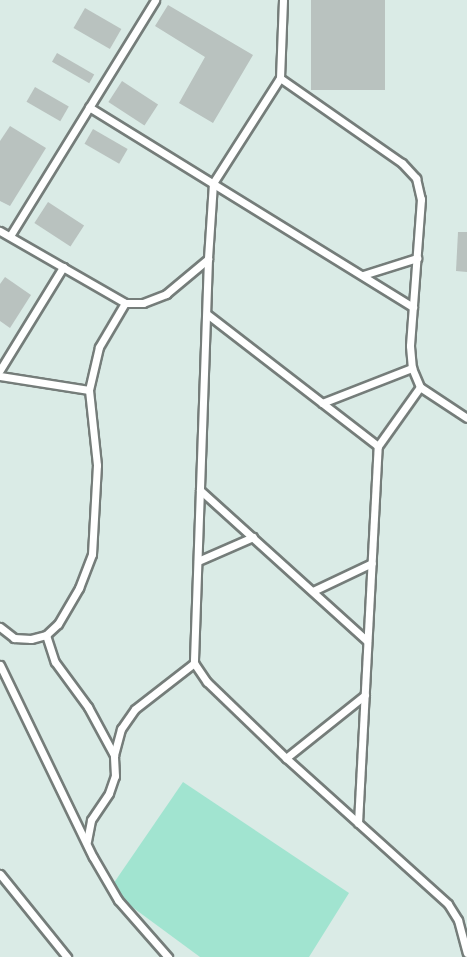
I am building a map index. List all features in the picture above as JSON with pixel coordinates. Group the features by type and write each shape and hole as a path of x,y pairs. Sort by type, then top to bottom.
{"lane":[{"path":"10,236 155,0"},
{"path":"283,0 280,78 213,183 208,259 194,663 207,682 286,758 448,904 458,920 467,953"},
{"path":"280,78 402,163 416,178 421,199 410,346 412,368 420,387 467,418"},
{"path":"89,107 413,306"},
{"path":"0,231 125,303 143,303 166,294 208,259"},
{"path":"363,276 417,258"},
{"path":"0,370 63,267"},
{"path":"0,627 14,638 31,639 46,634 58,624 79,588 93,554 97,465 89,390 99,347 125,303"},
{"path":"207,314 378,446"},
{"path":"322,403 412,368"},
{"path":"0,376 89,390"},
{"path":"358,823 378,446 420,387"},
{"path":"200,490 367,641"},
{"path":"198,561 252,537"},
{"path":"313,591 372,563"},
{"path":"46,634 55,662 88,706 114,755"},
{"path":"87,842 91,820 109,793 115,776 114,755 122,729 135,709 194,663"},
{"path":"0,665 118,900 168,957"},
{"path":"286,758 365,695"},
{"path":"0,874 67,957"}],"shaded area":[{"path":"0,0 467,0 467,957 0,957"}],"green space":[{"path":"183,782 349,893 309,957 200,957 109,890"}],"building":[{"path":"311,0 385,0 385,90 311,90"},
{"path":"168,5 253,55 213,123 179,103 205,57 155,26"},
{"path":"85,8 121,29 110,49 74,28"},
{"path":"57,53 94,74 89,83 52,62"},
{"path":"122,81 158,104 144,125 108,102"},
{"path":"35,87 69,106 60,121 27,102"},
{"path":"10,126 46,148 10,206 0,201 0,141"},
{"path":"93,129 128,149 119,164 84,144"},
{"path":"48,202 84,225 70,246 34,223"},
{"path":"458,232 467,232 467,272 456,271"},
{"path":"5,277 31,295 10,328 0,321 0,284"}]}
